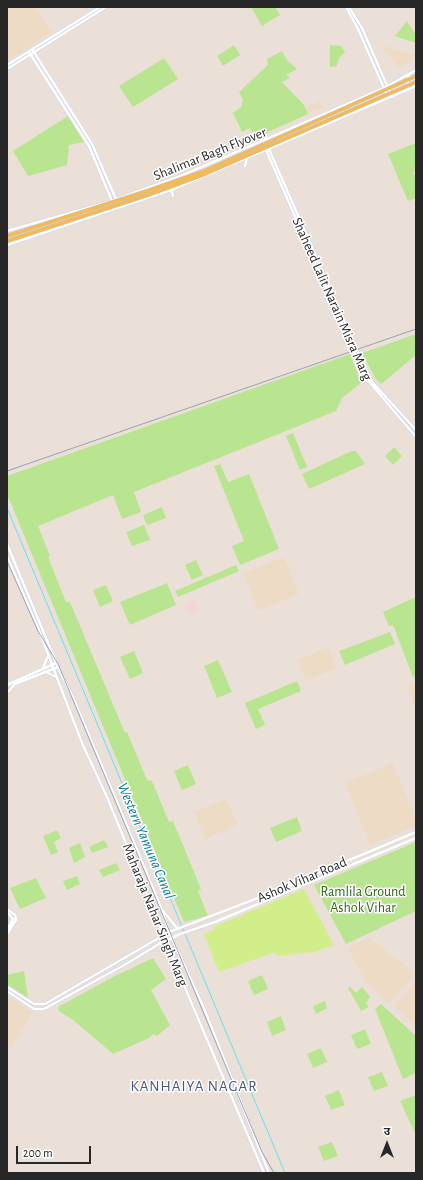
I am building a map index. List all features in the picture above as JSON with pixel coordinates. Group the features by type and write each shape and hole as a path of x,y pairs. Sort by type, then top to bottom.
{"main road":[{"name":"Shalimar Bagh Flyover","path":"7,236 204,171 416,76"},
{"name":"Shalimar Bagh Flyover","path":"7,241 148,195 205,174 416,82"}],"street":[{"path":"7,69 100,7"},
{"path":"33,51 106,7"},
{"path":"346,7 358,29 388,99"},
{"path":"350,7 362,28 392,97"},
{"path":"33,51 92,144 116,199"},
{"path":"7,65 30,53"},
{"path":"30,53 89,146 112,201"},
{"path":"7,231 112,201 153,186 226,157 384,88 416,70"},
{"path":"409,75 407,80 409,84 416,86"},
{"path":"7,245 171,190 416,86"},
{"path":"364,109 366,113"},
{"path":"291,129 295,138"},
{"path":"272,154 276,146"},
{"name":"Shaheed Lalit Narain Misra Marg","path":"268,150 272,154 368,376 416,430"},
{"name":"Shaheed Lalit Narain Misra Marg","path":"268,150 365,377 416,437"},
{"path":"226,157 229,166"},
{"path":"245,166 247,158"},
{"path":"153,186 156,195"},
{"path":"171,190 173,196"},
{"path":"114,194 121,198"},
{"path":"105,202 110,195"},
{"path":"94,206 96,220"},
{"name":"Maharaja Nahar Singh Marg","path":"7,544 56,663 76,702 161,909 169,932 203,1006 270,1173"},
{"name":"Maharaja Nahar Singh Marg","path":"7,556 52,664 82,743 167,940 194,1009 264,1173"},
{"path":"43,668 48,656"},
{"path":"7,685 56,663"},
{"path":"7,693 15,684 58,667"},
{"path":"46,672 57,677"},
{"name":"Ashok Vihar Road","path":"7,987 34,1004 45,1004 169,932 302,880 416,832"},
{"name":"Ashok Vihar Road","path":"7,991 34,1009 44,1009 180,934 416,838"},
{"path":"7,908 16,918 15,923 7,934"},
{"path":"161,909 178,929"},
{"path":"7,912 13,920 7,930"}],"shaded area":[{"path":"7,7 36,7 52,32 9,60 7,58"},
{"path":"381,45 416,55 416,58 398,68"},
{"path":"320,101 323,108 309,113 306,107"},
{"path":"284,557 299,594 258,611 243,573"},
{"path":"195,600 199,610 192,613 191,610 187,611 184,605"},
{"path":"328,647 337,668 306,681 297,660"},
{"path":"416,682 416,710 406,686"},
{"path":"393,763 416,819 416,826 370,845 345,783"},
{"path":"226,799 238,825 205,839 194,812"},
{"path":"369,937 416,974 388,1004 365,981 348,948"},
{"path":"416,982 416,1027 394,1006"},
{"path":"7,996 33,1012 12,1047 7,1044"}],"green space":[{"path":"251,7 275,7 280,15 262,26"},
{"path":"407,21 416,35 416,43 395,36"},
{"path":"234,45 240,55 223,66 217,56"},
{"path":"330,45 341,46 345,52 339,58 337,66 330,67"},
{"path":"282,51 287,60 297,69 286,75 290,78 282,82 304,105 308,114 255,138 250,128 242,132 233,113 241,107 243,100 239,92 268,65 267,59"},
{"path":"164,58 178,79 133,107 119,86"},
{"path":"68,116 84,142 69,145 67,165 28,176 13,151"},
{"path":"416,143 416,171 413,172 416,179 416,198 408,201 388,154"},
{"path":"416,334 416,355 381,384 375,378 362,353"},
{"path":"350,354 361,383 342,398 336,411 134,492 141,512 122,519 113,495 38,526 50,556 48,557 66,602 70,602 125,733 127,732 147,780 152,781 169,822 173,821 201,889 198,891 208,916 184,922 7,494 7,476"},
{"path":"293,433 307,467 300,470 286,436"},
{"path":"394,447 402,456 393,465 385,456"},
{"path":"352,451 356,451 365,464 309,489 302,474"},
{"path":"220,464 228,482 249,474 279,549 240,565 232,546 244,541 214,466"},
{"path":"162,507 166,518 147,525 143,515"},
{"path":"144,525 150,540 132,546 126,532"},
{"path":"196,560 203,575 192,580 185,565"},
{"path":"236,565 239,571 178,597 175,591"},
{"path":"167,583 176,605 130,625 120,602"},
{"path":"106,585 113,601 100,607 93,590"},
{"path":"416,597 416,676 413,677 393,625 389,626 383,612"},
{"path":"390,632 395,644 345,665 339,651"},
{"path":"134,651 143,673 130,679 120,657"},
{"path":"218,660 232,692 217,698 204,666"},
{"path":"297,681 301,691 258,709 265,725 256,729 245,703"},
{"path":"188,765 196,784 182,790 174,771"},
{"path":"297,817 302,831 276,842 270,828"},
{"path":"57,830 61,838 54,842 58,852 51,855 43,836"},
{"path":"104,840 108,847 92,853 89,847"},
{"name":"Ramlila Ground Ashok Vihar","path":"416,842 416,911 346,944 314,885"},
{"path":"80,843 85,857 74,863 69,848"},
{"path":"116,863 120,870 103,877 99,870"},
{"path":"77,876 80,884 67,890 63,881"},
{"path":"36,878 46,898 20,909 10,888"},
{"path":"304,889 334,945 314,952 277,956 275,952 219,972 204,934 214,930 213,927"},
{"path":"153,958 166,979 151,990 170,1025 157,1036 153,1034 149,1038 113,1054 73,1020 59,1011 58,1007 113,977"},
{"path":"24,971 28,998 7,984 7,975"},
{"path":"262,975 268,989 254,995 248,981"},
{"path":"350,987 356,993 362,987 370,997 366,1003 369,1007 361,1011 348,988"},
{"path":"325,1001 327,1008 316,1014 313,1006"},
{"path":"381,1004 416,1036 416,1073 403,1079 375,1009"},
{"path":"281,1016 286,1030 272,1036 267,1022"},
{"path":"365,1029 371,1044 357,1049 351,1035"},
{"path":"321,1048 327,1062 313,1068 307,1054"},
{"path":"382,1072 388,1086 374,1091 368,1077"},
{"path":"339,1090 345,1105 331,1110 325,1096"},
{"path":"416,1095 416,1135 400,1101"},
{"path":"332,1142 338,1156 324,1161 318,1147"}],"waterway":[{"name":"Western Yamuna Canal","path":"7,508 285,1173"}],"railway":[{"path":"7,471 416,329"},
{"path":"7,561 38,631 58,664 262,1152 274,1173"}],"district":[{"name":"KANHAIYA NAGAR","path":"194,1086"}]}
